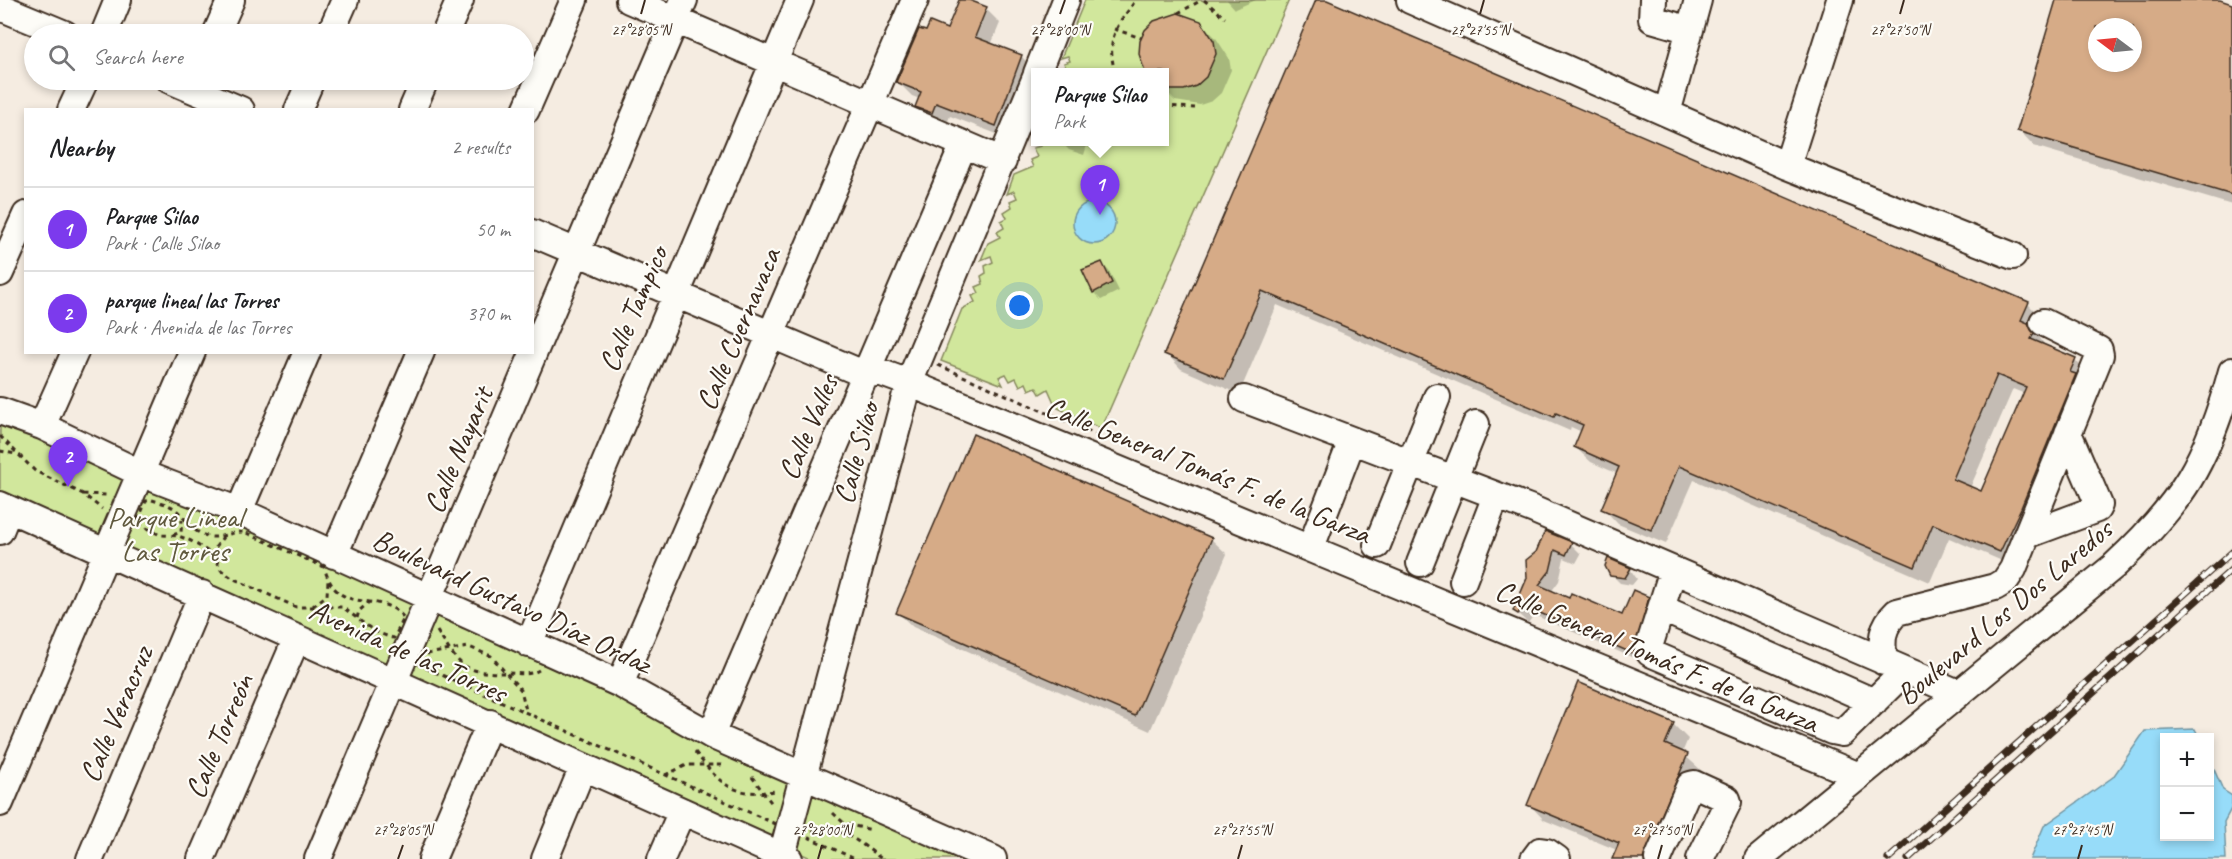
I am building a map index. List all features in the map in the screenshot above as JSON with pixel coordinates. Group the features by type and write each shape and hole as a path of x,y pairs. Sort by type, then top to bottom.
{"street":[{"path":"108,24 118,0"},
{"path":"220,24 231,0"},
{"path":"334,24 345,0"},
{"path":"449,24 460,0"},
{"path":"527,108 574,0"},
{"path":"629,0 680,10 773,62 1003,161"},
{"name":"Calle Tampico","path":"529,644 674,294 800,0"},
{"name":"Calle Cuernavaca","path":"620,684 915,0"},
{"path":"1039,68 1066,0"},
{"path":"1410,0 1787,166 2013,256"},
{"path":"1653,0 1652,18 1690,30"},
{"path":"1667,113 1698,0"},
{"path":"1787,166 1840,0"},
{"path":"0,7 41,24"},
{"name":"Calle Nayarit","path":"318,859 394,680 431,612 680,10"},
{"name":"Calle Silao","path":"784,858 797,780 909,383 1003,161 1031,88"},
{"path":"72,108 80,90"},
{"path":"189,90 236,108"},
{"path":"299,108 307,90"},
{"path":"413,108 421,90"},
{"name":"Calle Valles","path":"694,736 866,375 964,144"},
{"path":"0,273 24,219"},
{"name":"Calle General Tomás F. de la Garza","path":"534,234 866,375 879,372 909,383 1311,547 1857,775"},
{"path":"1894,666 1881,637 1888,620 1897,612 1995,587 2005,581 2013,568 2100,355 2099,350 2043,322"},
{"path":"42,426 74,354"},
{"path":"0,803 191,354"},
{"path":"239,511 306,354"},
{"path":"331,567 420,354"},
{"name":"Boulevard Los Dos Laredos","path":"1758,859 1857,775 2114,566 2156,526 2175,503 2205,453 2232,372"},
{"path":"1377,545 1437,397"},
{"path":"1244,399 1496,496 1958,693"},
{"name":"Boulevard Gustavo Díaz Ordaz","path":"0,411 42,426 140,473 239,511 331,567 431,612 529,644 620,684 694,736 993,859"},
{"path":"1420,563 1476,424"},
{"path":"2027,535 2097,509 2099,505 2068,434"},
{"path":"1311,547 1352,441"},
{"path":"1463,581 1496,496"},
{"name":"Avenida de las Torres","path":"3,515 106,551 784,858"},
{"path":"1673,570 1663,609 1648,650 1650,653 1832,731 1842,733 1874,702 1894,666"},
{"name":"Calle Veracruz","path":"90,859 202,594"},
{"path":"1663,609 1874,702"},
{"name":"Calle Torreón","path":"201,859 297,638"},
{"path":"432,859 490,723"},
{"path":"546,859 583,767"},
{"path":"1658,859 1690,785 1694,784 1727,799 1728,802 1700,859"},
{"path":"661,859 682,811"},
{"path":"1534,859 1540,851 1547,852 1557,859"}],"path":[{"path":"1114,68 1110,54 1114,29 1136,0"},
{"path":"1178,13 1203,0 1225,18"},
{"path":"1114,29 1141,39"},
{"path":"1169,106 1195,108"},
{"path":"942,355 938,366 1095,434"},
{"path":"0,436 35,471 83,494"},
{"path":"0,451 18,454"},
{"path":"215,556 191,541 160,535 137,523 146,501 172,506 182,519 206,536 224,535 233,531 244,532 324,567 331,567"},
{"path":"171,536 181,532 182,519"},
{"path":"224,535 217,542 215,556 221,570 232,578 296,607 342,607 367,628 380,635 394,638 404,618 397,609 385,603 348,599 331,567"},
{"path":"312,607 327,596 330,589 331,567"},
{"path":"357,618 358,611 370,602"},
{"path":"431,612 449,650 462,666 489,674 532,673 546,664"},
{"path":"431,612 417,664 780,826 797,780"},
{"path":"431,612 546,664 694,736 795,777 797,780"},
{"path":"421,655 469,647 483,652 499,664 521,690 527,714"},
{"path":"694,736 706,765 717,780 727,787 739,792 764,793 797,780"},
{"path":"665,775 687,765 726,765"},
{"path":"746,772 782,819"},
{"path":"852,837 854,827"},
{"path":"812,831 823,828 852,837 882,859"}],"green space":[{"path":"1085,0 1289,0 1101,429 1056,407 1048,389 1040,394 1036,387 1029,390 1026,383 1020,386 1016,378 1010,381 1006,374 999,377 1003,385 941,361 962,309 975,302 972,296 979,293 976,287 983,284 981,276 986,273 985,266 993,262 991,256 981,260 988,243 1000,237 997,232 1004,228 1001,221 1007,218 1004,212 1012,207 1010,201 1017,198 1014,191 1007,194 1014,175 1033,167 1030,160 1037,157 1033,148 1041,146 1169,146 1169,68 1066,68 1064,63 1070,61 1068,56 1061,58"},
{"name":"Parque Lineal Las Torres","path":"0,420 989,859 813,859 401,674 401,671 0,494"}],"water":[{"path":"1094,202 1109,208 1115,223 1109,238 1094,244 1079,238 1073,223 1079,208"},
{"path":"2195,729 2197,733 2160,733 2160,841 2214,841 2214,769 2223,790 2232,796 2232,807 2224,822 2226,859 2030,859 2044,826 2113,777 2145,731"}],"building":[{"path":"959,0 969,0 987,7 975,37 1022,55 996,126 936,103 932,113 915,107 921,92 896,82 919,29 926,31 930,22 947,29"},
{"path":"1316,0 1327,0 2029,302 2021,320 2028,323 2034,333 2031,339 2076,358 2070,372 2076,374 2021,508 2000,552 1933,524 1915,567 1679,466 1651,530 1601,509 1619,467 1574,447 1583,425 1556,413 1554,417 1262,291 1224,379 1164,354","holes":["1997,375 2026,387 1981,491 1953,479"]},
{"path":"2056,0 2220,0 2232,4 2232,195 2017,131"},
{"path":"1178,13 1201,21 1214,41 1216,54 1206,77 1196,86 1184,90 1169,89 1169,68 1144,68 1139,54 1140,41 1145,30 1154,21"},
{"path":"1102,262 1112,283 1093,293 1082,270"},
{"path":"973,434 1212,538 1135,716 896,613"},
{"path":"1545,531 1572,542 1566,555 1555,550 1550,571 1539,585 1569,598 1571,593 1622,615 1633,590 1649,597 1634,654 1524,606 1518,614 1513,611 1527,578 1526,560 1536,552"},
{"path":"1608,558 1631,568 1625,578 1610,576 1605,566"},
{"path":"1578,682 1674,723 1665,744 1688,754 1643,859 1612,859 1619,843 1527,805"}],"railway":[{"path":"1888,859 2232,552"},
{"path":"1908,859 2232,569"}],"place":[{"name":"Parque Silao","path":"1100,215"},
{"name":"parque lineal las Torres","path":"68,487"}]}
